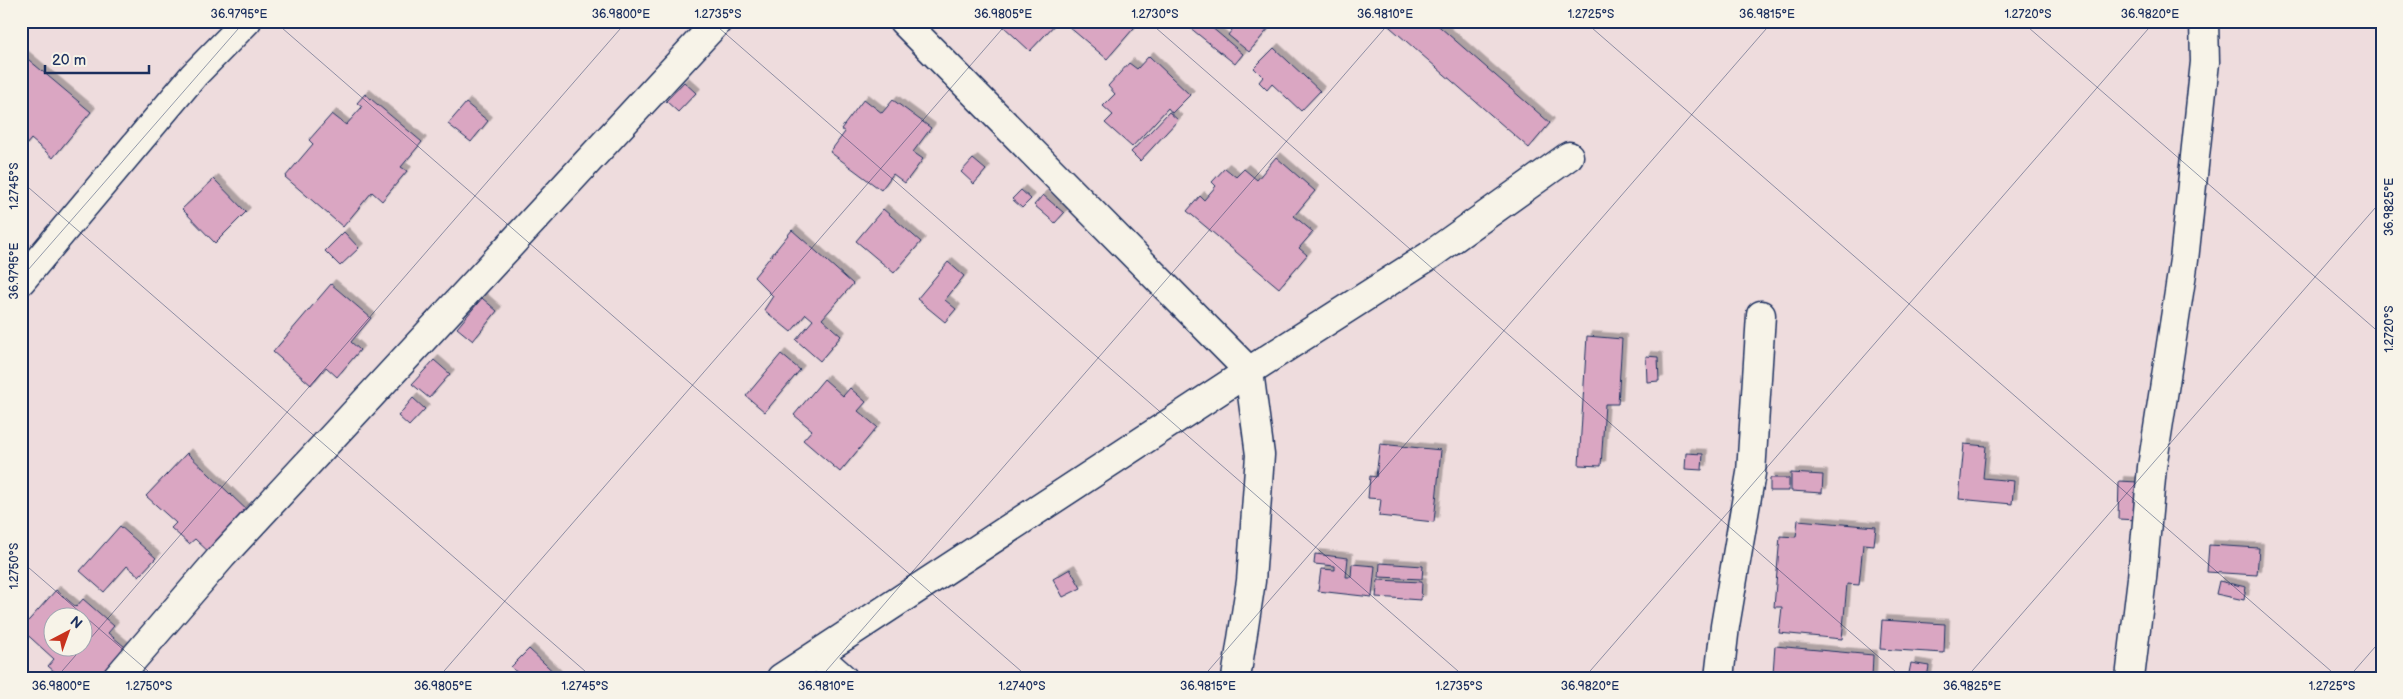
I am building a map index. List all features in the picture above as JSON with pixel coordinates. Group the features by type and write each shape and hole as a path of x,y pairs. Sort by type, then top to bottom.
{"street":[{"path":"21,281 194,75 247,21"},
{"path":"117,678 222,556 718,21"},
{"path":"902,21 1249,371 1260,455 1251,581 1236,678"},
{"path":"2130,678 2142,578 2152,467 2184,260 2205,62 2204,21"},
{"path":"781,678 1249,371 1429,256 1569,156"},
{"path":"1719,678 1725,626 1751,473 1761,315"},
{"path":"817,655 843,678"}],"building":[{"path":"1008,21 1058,21 1030,51 1003,26"},
{"path":"1071,21 1140,21 1107,59 1068,26"},
{"path":"1194,21 1204,21 1243,54 1235,64 1189,27"},
{"path":"1239,21 1261,21 1269,28 1249,52 1228,35"},
{"path":"1383,21 1433,21 1550,123 1529,148"},
{"path":"1274,48 1320,91 1301,111 1272,84 1267,90 1259,82 1263,77 1254,68"},
{"path":"23,55 91,112 53,158 31,139 21,151 21,58"},
{"path":"1149,56 1190,95 1172,113 1168,108 1132,147 1105,123 1113,115 1103,106 1115,94 1108,86 1129,63 1137,69"},
{"path":"684,82 696,93 678,112 666,101"},
{"path":"365,94 422,142 401,167 407,171 382,201 372,192 343,227 285,177 313,144 309,140 332,114 346,125 362,107 357,103"},
{"path":"864,99 882,113 893,100 931,128 913,152 923,159 905,183 893,174 881,190 830,152 845,132 841,129"},
{"path":"466,103 488,121 471,142 448,124"},
{"path":"1169,112 1178,120 1140,161 1131,152"},
{"path":"1276,157 1315,191 1294,216 1313,232 1299,248 1307,255 1279,288 1187,211 1200,196 1204,200 1216,186 1212,182 1225,168 1236,177 1244,169 1257,180"},
{"path":"973,159 986,170 974,184 961,172"},
{"path":"214,179 246,212 215,243 182,209"},
{"path":"1021,190 1031,199 1022,208 1012,199"},
{"path":"1043,195 1064,213 1055,223 1034,205"},
{"path":"883,209 921,242 894,273 856,241"},
{"path":"792,230 853,284 822,319 841,336 820,361 796,340 813,320 806,314 791,332 764,310 773,296 754,277"},
{"path":"344,232 359,248 340,266 325,251"},
{"path":"948,262 964,276 945,300 956,309 945,322 917,299"},
{"path":"331,284 371,318 351,342 360,350 337,377 326,367 311,385 273,352"},
{"path":"482,298 497,311 473,341 457,328"},
{"path":"1587,336 1622,339 1618,404 1605,404 1601,466 1579,465"},
{"path":"781,354 800,370 765,412 746,396"},
{"path":"1646,356 1658,357 1659,381 1647,382"},
{"path":"434,360 450,374 429,398 412,384"},
{"path":"824,379 843,396 850,388 866,402 858,411 877,427 840,472 803,440 812,430 794,415"},
{"path":"413,398 425,409 409,426 398,416"},
{"path":"1380,444 1441,450 1434,522 1379,516 1381,499 1368,498 1370,476 1376,477"},
{"path":"1964,444 1986,446 1983,478 2014,481 2012,504 1959,499"},
{"path":"187,453 252,515 213,556 195,539 189,544 171,528 176,523 146,496"},
{"path":"1686,453 1703,454 1702,470 1685,469"},
{"path":"1791,473 1823,475 1822,493 1791,491"},
{"path":"1770,478 1789,478 1789,491 1770,491"},
{"path":"2119,481 2138,482 2137,520 2118,519"},
{"path":"1798,520 1876,527 1874,545 1863,544 1859,585 1847,584 1842,639 1779,633 1782,607 1774,607 1780,536 1796,537"},
{"path":"120,526 156,558 139,576 127,566 104,592 80,571"},
{"path":"2209,545 2259,548 2257,575 2207,572"},
{"path":"1315,554 1348,558 1346,577 1351,577 1352,564 1375,566 1372,597 1318,591 1321,569 1335,570 1335,566 1314,564"},
{"path":"1380,563 1423,566 1422,579 1379,577"},
{"path":"1070,569 1081,588 1063,597 1053,579"},
{"path":"1378,580 1422,582 1421,600 1376,597"},
{"path":"2219,581 2246,587 2244,600 2216,594"},
{"path":"56,590 75,606 42,606 42,648 21,629"},
{"path":"83,599 91,606 77,606"},
{"path":"92,607 114,626 108,633 125,647 98,678 62,678 48,666 54,659 51,656 92,656"},
{"path":"1882,620 1945,624 1944,653 1880,649"},
{"path":"1775,646 1873,655 1872,678 1827,678 1773,673"},
{"path":"529,649 560,678 523,678 511,667"},
{"path":"1911,663 1929,666 1927,678 1908,678"}]}
